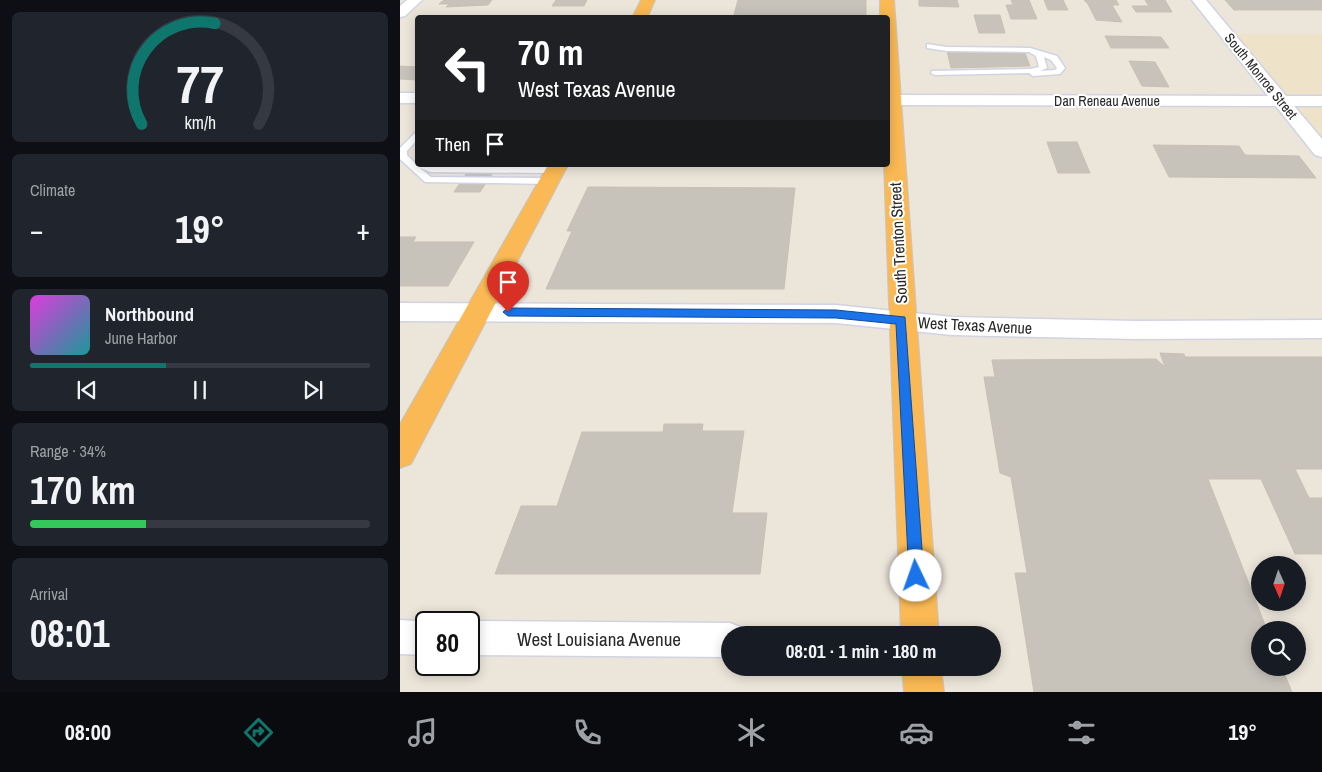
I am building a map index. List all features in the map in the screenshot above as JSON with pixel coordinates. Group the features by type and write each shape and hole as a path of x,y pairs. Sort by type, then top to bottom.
{"highway":[{"path":"640,15 648,0"},
{"name":"South Trenton Street","path":"887,0 887,15"},
{"name":"South Trenton Street","path":"890,117 919,626"},
{"path":"400,454 554,172"},
{"path":"923,676 924,692"}],"street":[{"path":"400,13 415,0"},
{"name":"South Monroe Street","path":"1199,0 1322,151"},
{"path":"400,98 415,98"},
{"name":"Dan Reneau Avenue","path":"890,100 1322,101"},
{"name":"West Texas Avenue","path":"400,312 836,314 952,326 1137,330 1322,329"},
{"path":"400,638 415,638"},
{"name":"West Louisiana Avenue","path":"480,638 721,640"}],"lane":[{"path":"930,46 947,49 1030,50 1054,58 1058,62 1060,69 1040,74 935,73 1030,71 1043,68 1040,55 1030,50"},
{"path":"402,156 402,151 415,136"},
{"path":"402,156 415,157"},
{"path":"402,156 415,162"},
{"path":"402,156 428,180 554,172"},
{"path":"426,167 431,169 554,172"}],"shaded area":[{"path":"1235,34 1322,34 1322,137 1256,59"}],"building":[{"path":"444,0 492,0 488,5 446,7 449,4 439,4"},
{"path":"556,0 587,0 584,6 552,6"},
{"path":"738,0 866,0 866,15 734,15"},
{"path":"919,0 957,0 959,7 919,6"},
{"path":"1011,0 1029,0 1037,19 1011,19 1006,5 1013,5"},
{"path":"1044,0 1063,0 1068,10 1048,10"},
{"path":"1084,0 1116,0 1119,5 1112,5 1122,22 1096,20"},
{"path":"1145,0 1165,0 1172,12 1136,12 1132,6 1149,6"},
{"path":"1225,0 1322,0 1322,10 1234,10"},
{"path":"974,15 1000,15 1005,33 979,33"},
{"path":"1105,36 1161,37 1169,48 1111,48"},
{"path":"947,51 1025,53 1030,66 951,68"},
{"path":"1129,61 1155,62 1169,87 1142,86"},
{"path":"400,66 415,67 415,80 400,79"},
{"path":"1047,142 1077,142 1090,173 1058,173"},
{"path":"1153,145 1239,146 1245,155 1299,156 1316,178 1169,177"},
{"path":"471,167 497,167 480,192 454,192"},
{"path":"588,187 795,188 784,289 546,289 572,231 567,231"},
{"path":"400,237 416,237 413,242 474,242 448,286 400,286"},
{"path":"1160,353 1184,354 1185,357 1322,357 1322,469 1295,469 1309,498 1322,498 1322,554 1295,554 1261,479 1208,479 1251,589 1251,611 1260,611 1263,621 1251,621 1251,676 1285,676 1292,692 1034,692 1015,573 1027,573 1011,477 1000,473 984,377 995,377 992,360 1156,359 1165,367"},
{"path":"664,424 703,424 702,431 744,431 732,513 767,513 760,574 495,574 521,506 557,506 582,432 663,432"}],"route":[{"path":"508,312 836,314 902,320 916,576"}]}
